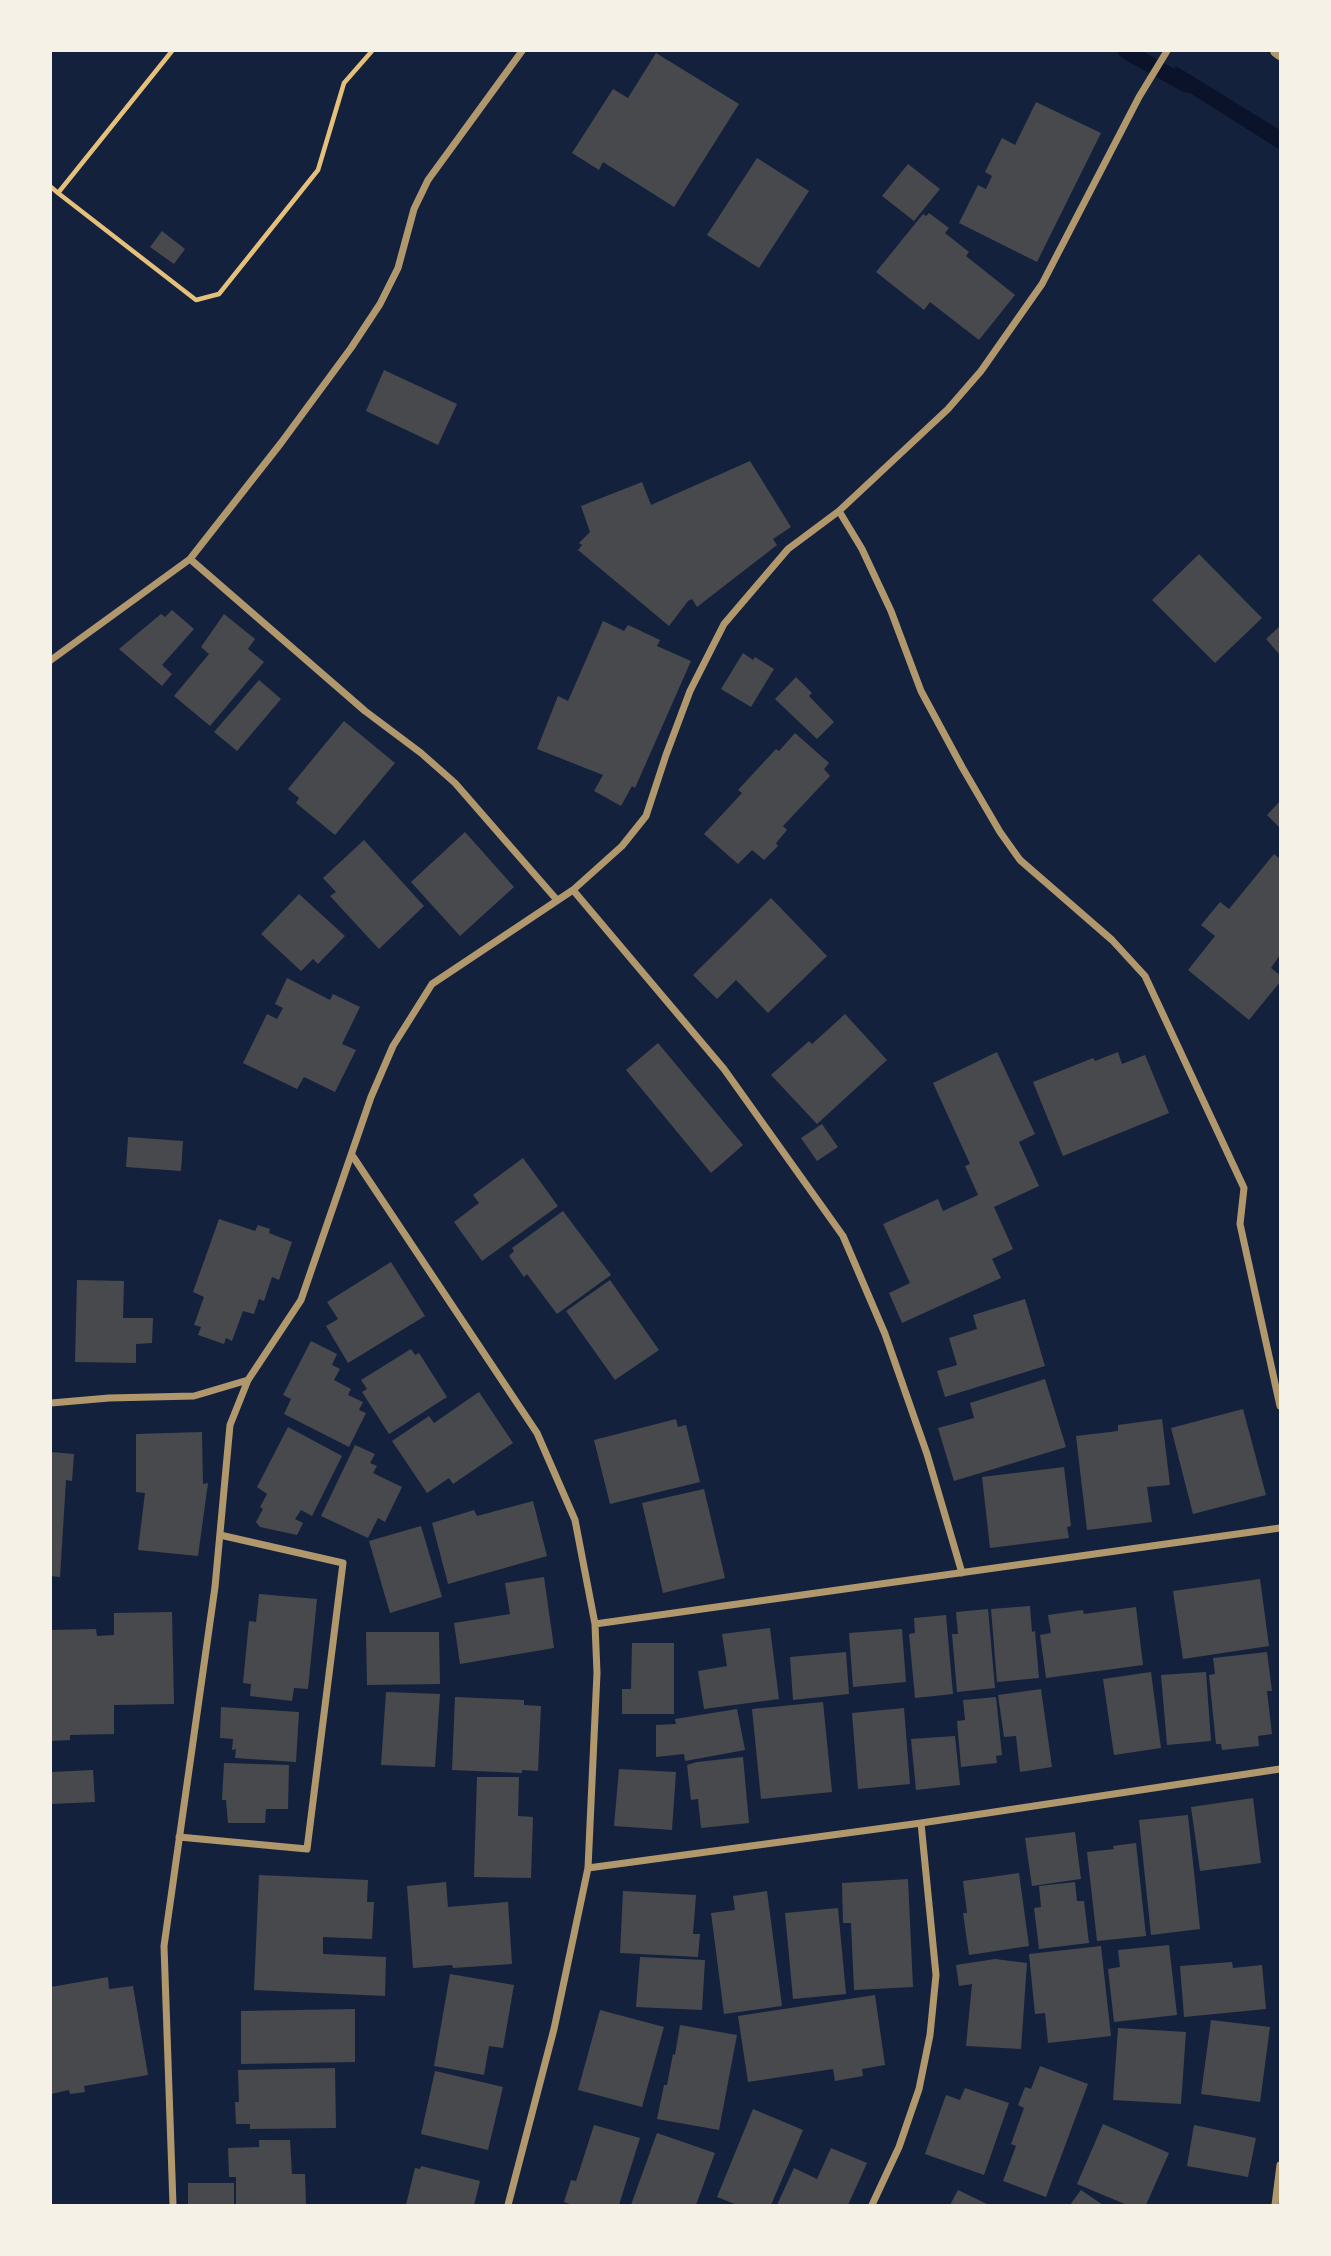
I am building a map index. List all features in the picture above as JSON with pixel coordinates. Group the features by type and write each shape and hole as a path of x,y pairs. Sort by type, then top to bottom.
{"street":[{"path":"51,660 190,559 281,443 380,304 398,268 414,209 428,180 522,51"},
{"path":"173,2205 164,1946 215,1587 230,1425 248,1380 301,1300 371,1097 393,1046 432,984 573,890 622,846 646,816 690,691 724,624 788,549 839,511 948,409 981,371 1042,284 1139,97 1167,51"},
{"path":"1276,51 1280,54"},
{"path":"839,511 862,549 891,611 921,691 1000,832 1020,860 1112,940 1145,976 1244,1188 1240,1224 1280,1406"},
{"path":"190,559 365,711 421,753 455,783 557,900"},
{"path":"573,890 724,1069 844,1236 885,1334 928,1454 962,1573"},
{"path":"352,1154 537,1433 575,1520 595,1624 597,1673 588,1868 554,2029 508,2205"},
{"path":"51,1403 109,1398 194,1396 248,1380"},
{"path":"595,1624 1280,1528"},
{"path":"179,1837 307,1849 343,1563 220,1535"},
{"path":"588,1868 922,1823 1280,1769"},
{"path":"872,2205 899,2147 919,2089 930,2035 936,1975 922,1823"},
{"path":"1275,2205 1280,2165"}],"path":[{"path":"58,193 172,51"},
{"path":"51,187 195,300 219,294 318,170 344,83 372,51"}],"water":[{"path":"1176,66 1280,130 1280,150 1168,79"}],"building":[{"path":"656,53 739,104 674,207 603,162 599,170 572,153 613,89 628,98"},
{"path":"1036,102 1101,133 1037,262 959,223 978,185 986,189 992,176 985,172 1002,138 1015,145"},
{"path":"757,158 809,191 759,268 707,235"},
{"path":"908,164 940,189 914,221 882,196"},
{"path":"929,213 949,228 945,233 969,252 966,256 1015,295 979,340 930,302 924,310 876,272 923,214 926,216"},
{"path":"162,231 185,249 174,264 150,247"},
{"path":"384,370 457,404 438,445 366,411"},
{"path":"750,461 791,527 773,539 777,545 697,607 692,599 688,601 669,626 578,550 582,545 579,543 590,532 581,506 642,482 651,505"},
{"path":"1199,554 1262,618 1215,663 1152,600"},
{"path":"172,610 194,629 162,665 172,674 162,686 119,649 161,614 165,617"},
{"path":"224,614 255,639 248,649 264,662 210,726 174,696 209,654 201,647"},
{"path":"603,621 624,631 628,625 660,640 657,646 691,661 635,788 632,786 621,806 594,791 603,775 537,749 558,696 568,701"},
{"path":"1280,626 1280,655 1266,639"},
{"path":"743,653 774,669 751,707 721,689"},
{"path":"796,677 812,693 809,696 834,722 817,739 775,699"},
{"path":"259,680 281,699 237,751 214,732"},
{"path":"344,721 395,763 335,835 296,803 299,798 288,789"},
{"path":"795,733 829,763 824,769 830,776 783,826 787,830 776,843 778,846 764,860 752,850 738,864 704,834 742,793 738,790 776,749 779,751"},
{"path":"1280,801 1280,828 1267,815"},
{"path":"465,832 514,887 460,936 411,882"},
{"path":"364,840 424,906 379,949 330,896 336,892 323,878"},
{"path":"1274,854 1280,859 1280,955 1271,968 1280,975 1280,982 1249,1020 1188,970 1215,936 1201,925 1220,902 1229,909"},
{"path":"299,894 345,936 318,964 313,959 301,971 261,934"},
{"path":"771,898 827,956 768,1013 736,980 717,999 693,975"},
{"path":"287,978 330,1000 333,994 360,1007 342,1044 356,1050 335,1092 304,1077 297,1089 243,1063 267,1014 277,1019 283,1008 275,1004"},
{"path":"845,1014 887,1060 817,1124 771,1075 809,1041 812,1044"},
{"path":"658,1043 743,1145 711,1173 626,1070"},
{"path":"997,1052 1035,1134 1019,1142 1039,1186 994,1207 1013,1249 992,1259 1001,1278 902,1323 889,1293 910,1283 883,1224 938,1199 943,1211 978,1195 965,1166 970,1164 933,1083"},
{"path":"1118,1052 1122,1064 1145,1055 1169,1113 1063,1156 1033,1082 1093,1058 1095,1061"},
{"path":"822,1124 838,1147 817,1161 801,1138"},
{"path":"128,1137 183,1141 181,1171 126,1167"},
{"path":"523,1158 558,1206 482,1261 454,1222 479,1203 473,1195"},
{"path":"563,1211 611,1275 557,1314 527,1274 524,1277 509,1256 514,1251 512,1248"},
{"path":"219,1219 255,1231 258,1225 270,1229 269,1233 292,1242 279,1280 272,1277 264,1301 259,1299 254,1314 243,1311 232,1341 226,1338 224,1344 198,1335 201,1327 194,1325 204,1297 193,1292"},
{"path":"391,1262 425,1316 348,1363 326,1326 338,1319 327,1302"},
{"path":"77,1280 124,1281 123,1318 153,1318 152,1343 136,1344 136,1363 75,1362"},
{"path":"610,1280 659,1350 615,1380 566,1311"},
{"path":"1025,1299 1045,1366 945,1397 937,1371 957,1365 949,1338 977,1329 973,1315"},
{"path":"311,1341 337,1354 332,1365 340,1369 334,1380 351,1389 348,1395 363,1402 359,1410 366,1413 349,1447 284,1414 291,1399 283,1395"},
{"path":"411,1349 415,1355 419,1353 447,1397 389,1434 362,1392 367,1389 361,1380"},
{"path":"1045,1379 1066,1447 954,1481 938,1428 974,1418 970,1403"},
{"path":"479,1392 513,1443 453,1484 449,1478 427,1493 392,1441 429,1416 434,1423"},
{"path":"1243,1409 1266,1495 1193,1514 1171,1428"},
{"path":"676,1419 678,1427 686,1425 700,1482 610,1504 594,1440"},
{"path":"1162,1419 1170,1485 1147,1487 1152,1522 1087,1530 1076,1436 1118,1431 1118,1425"},
{"path":"288,1427 342,1456 312,1516 301,1510 295,1519 303,1523 297,1535 260,1527 256,1522 267,1494 257,1487"},
{"path":"202,1432 203,1484 208,1483 198,1556 138,1550 145,1493 136,1492 136,1434"},
{"path":"355,1445 375,1454 370,1463 377,1466 373,1473 402,1487 385,1522 378,1518 368,1538 321,1516"},
{"path":"51,1452 74,1454 72,1481 66,1480 60,1577 51,1576"},
{"path":"1064,1467 1071,1526 1067,1527 1069,1538 990,1548 982,1477"},
{"path":"704,1489 725,1578 663,1593 642,1503"},
{"path":"533,1501 547,1556 448,1584 432,1523 474,1510 477,1516"},
{"path":"421,1526 442,1597 390,1613 369,1541"},
{"path":"544,1577 554,1648 460,1664 454,1623 510,1614 505,1583"},
{"path":"1260,1579 1269,1646 1183,1659 1173,1591"},
{"path":"259,1594 317,1599 308,1689 294,1688 292,1701 250,1696 251,1684 243,1683 249,1621 256,1622"},
{"path":"1030,1606 1039,1678 997,1682 991,1609"},
{"path":"1136,1607 1143,1665 1046,1678 1040,1635 1051,1633 1048,1615 1083,1610 1084,1614"},
{"path":"988,1609 995,1688 957,1692 952,1634 958,1634 956,1612"},
{"path":"172,1612 174,1704 114,1705 114,1734 70,1735 70,1740 51,1741 51,1630 96,1629 97,1636 114,1635 114,1613"},
{"path":"946,1615 953,1694 915,1698 909,1634 915,1633 914,1618"},
{"path":"770,1628 779,1699 704,1709 698,1671 727,1666 722,1634"},
{"path":"902,1629 906,1682 853,1687 849,1633"},
{"path":"366,1632 439,1632 440,1684 367,1685"},
{"path":"632,1643 674,1643 674,1714 622,1714 622,1689 631,1689"},
{"path":"846,1652 849,1694 793,1700 790,1657"},
{"path":"1267,1652 1272,1691 1267,1691 1272,1734 1258,1736 1259,1746 1222,1750 1221,1744 1216,1744 1209,1675 1215,1674 1213,1658"},
{"path":"1151,1672 1161,1748 1114,1755 1103,1679"},
{"path":"1206,1672 1211,1741 1167,1745 1161,1675"},
{"path":"1041,1689 1052,1767 1020,1772 1016,1736 1004,1737 998,1695"},
{"path":"386,1692 440,1694 435,1767 381,1765"},
{"path":"455,1697 524,1700 524,1705 541,1706 538,1771 522,1770 522,1773 452,1770"},
{"path":"996,1697 1002,1755 996,1756 997,1763 961,1767 957,1721 965,1720 963,1700"},
{"path":"823,1702 832,1792 761,1799 752,1709"},
{"path":"221,1707 299,1712 296,1762 235,1758 236,1749 232,1750 233,1739 220,1738"},
{"path":"904,1708 910,1784 858,1789 852,1713"},
{"path":"737,1709 745,1750 685,1761 684,1754 656,1757 656,1725 676,1724 675,1719"},
{"path":"955,1736 960,1785 916,1790 911,1739"},
{"path":"743,1757 749,1823 701,1828 698,1799 691,1800 687,1765"},
{"path":"224,1763 289,1765 288,1809 266,1809 265,1823 228,1823 226,1800 222,1800"},
{"path":"619,1769 676,1772 672,1830 614,1826"},
{"path":"93,1770 95,1802 51,1804 51,1772"},
{"path":"477,1777 519,1777 518,1816 533,1817 531,1878 474,1877"},
{"path":"1253,1798 1261,1863 1200,1871 1191,1807"},
{"path":"1188,1815 1200,1929 1151,1935 1139,1820"},
{"path":"1075,1832 1081,1879 1032,1886 1025,1838"},
{"path":"1136,1843 1146,1936 1097,1941 1087,1852"},
{"path":"1019,1873 1029,1946 969,1955 963,1913 967,1913 963,1881"},
{"path":"259,1875 368,1880 367,1902 374,1902 372,1939 323,1937 323,1954 386,1957 385,1996 254,1990"},
{"path":"908,1879 913,1987 854,1990 851,1923 843,1923 842,1883"},
{"path":"446,1882 448,1907 508,1902 512,1964 413,1968 407,1886"},
{"path":"1075,1882 1077,1901 1084,1901 1089,1943 1039,1949 1034,1908 1041,1907 1039,1886"},
{"path":"623,1891 696,1895 693,1934 700,1934 698,1957 620,1953"},
{"path":"767,1891 782,2006 724,2014 711,1913 735,1910 733,1896"},
{"path":"838,1908 846,1994 793,1999 785,1913"},
{"path":"1169,1945 1177,2015 1114,2022 1108,1969 1120,1967 1118,1950"},
{"path":"1101,1946 1111,2036 1048,2043 1045,2013 1035,2014 1029,1954"},
{"path":"640,1957 705,1960 702,2010 636,2007"},
{"path":"995,1959 1027,1963 1021,2049 966,2046 972,1984 959,1986 956,1965"},
{"path":"1232,1962 1233,1968 1262,1965 1266,2009 1184,2017 1180,1966"},
{"path":"450,1974 514,1985 503,2048 489,2046 484,2075 434,2066"},
{"path":"108,1977 109,1989 133,1986 148,2075 84,2086 85,2092 70,2094 69,2090 51,2094 51,1987"},
{"path":"875,1995 885,2065 862,2069 863,2076 835,2081 833,2069 748,2082 738,2016"},
{"path":"355,2009 355,2062 241,2064 241,2011"},
{"path":"600,2010 664,2027 642,2107 578,2090"},
{"path":"1211,2020 1270,2027 1260,2102 1201,2094"},
{"path":"680,2025 737,2035 719,2130 657,2119 664,2085 667,2085 673,2054 675,2055"},
{"path":"1118,2028 1186,2032 1181,2104 1113,2100"},
{"path":"1040,2066 1088,2084 1046,2197 1003,2181 1016,2146 1011,2144 1024,2108 1018,2105 1025,2087 1031,2089"},
{"path":"335,2068 336,2128 250,2129 250,2124 236,2124 235,2102 239,2102 238,2070"},
{"path":"435,2071 503,2087 488,2150 421,2134"},
{"path":"965,2088 1009,2103 984,2175 925,2154 946,2095 960,2100"},
{"path":"753,2109 803,2130 771,2205 737,2205 717,2197"},
{"path":"1103,2124 1169,2153 1146,2205 1127,2205 1077,2184"},
{"path":"594,2125 640,2138 619,2205 573,2205 564,2202 571,2180 576,2181"},
{"path":"1194,2125 1256,2138 1248,2177 1187,2166"},
{"path":"657,2133 715,2153 696,2205 631,2205"},
{"path":"259,2140 290,2140 292,2174 305,2174 306,2205 236,2205 236,2177 229,2177 228,2148 259,2147"},
{"path":"831,2148 867,2163 848,2205 777,2205 794,2168 817,2179"},
{"path":"421,2166 480,2181 474,2205 406,2205 415,2168 420,2169"},
{"path":"188,2183 234,2183 234,2205 188,2205"},
{"path":"958,2190 989,2205 950,2205"},
{"path":"1081,2190 1103,2205 1070,2205"}],"waterway":[{"path":"1126,51 1187,85"}]}
